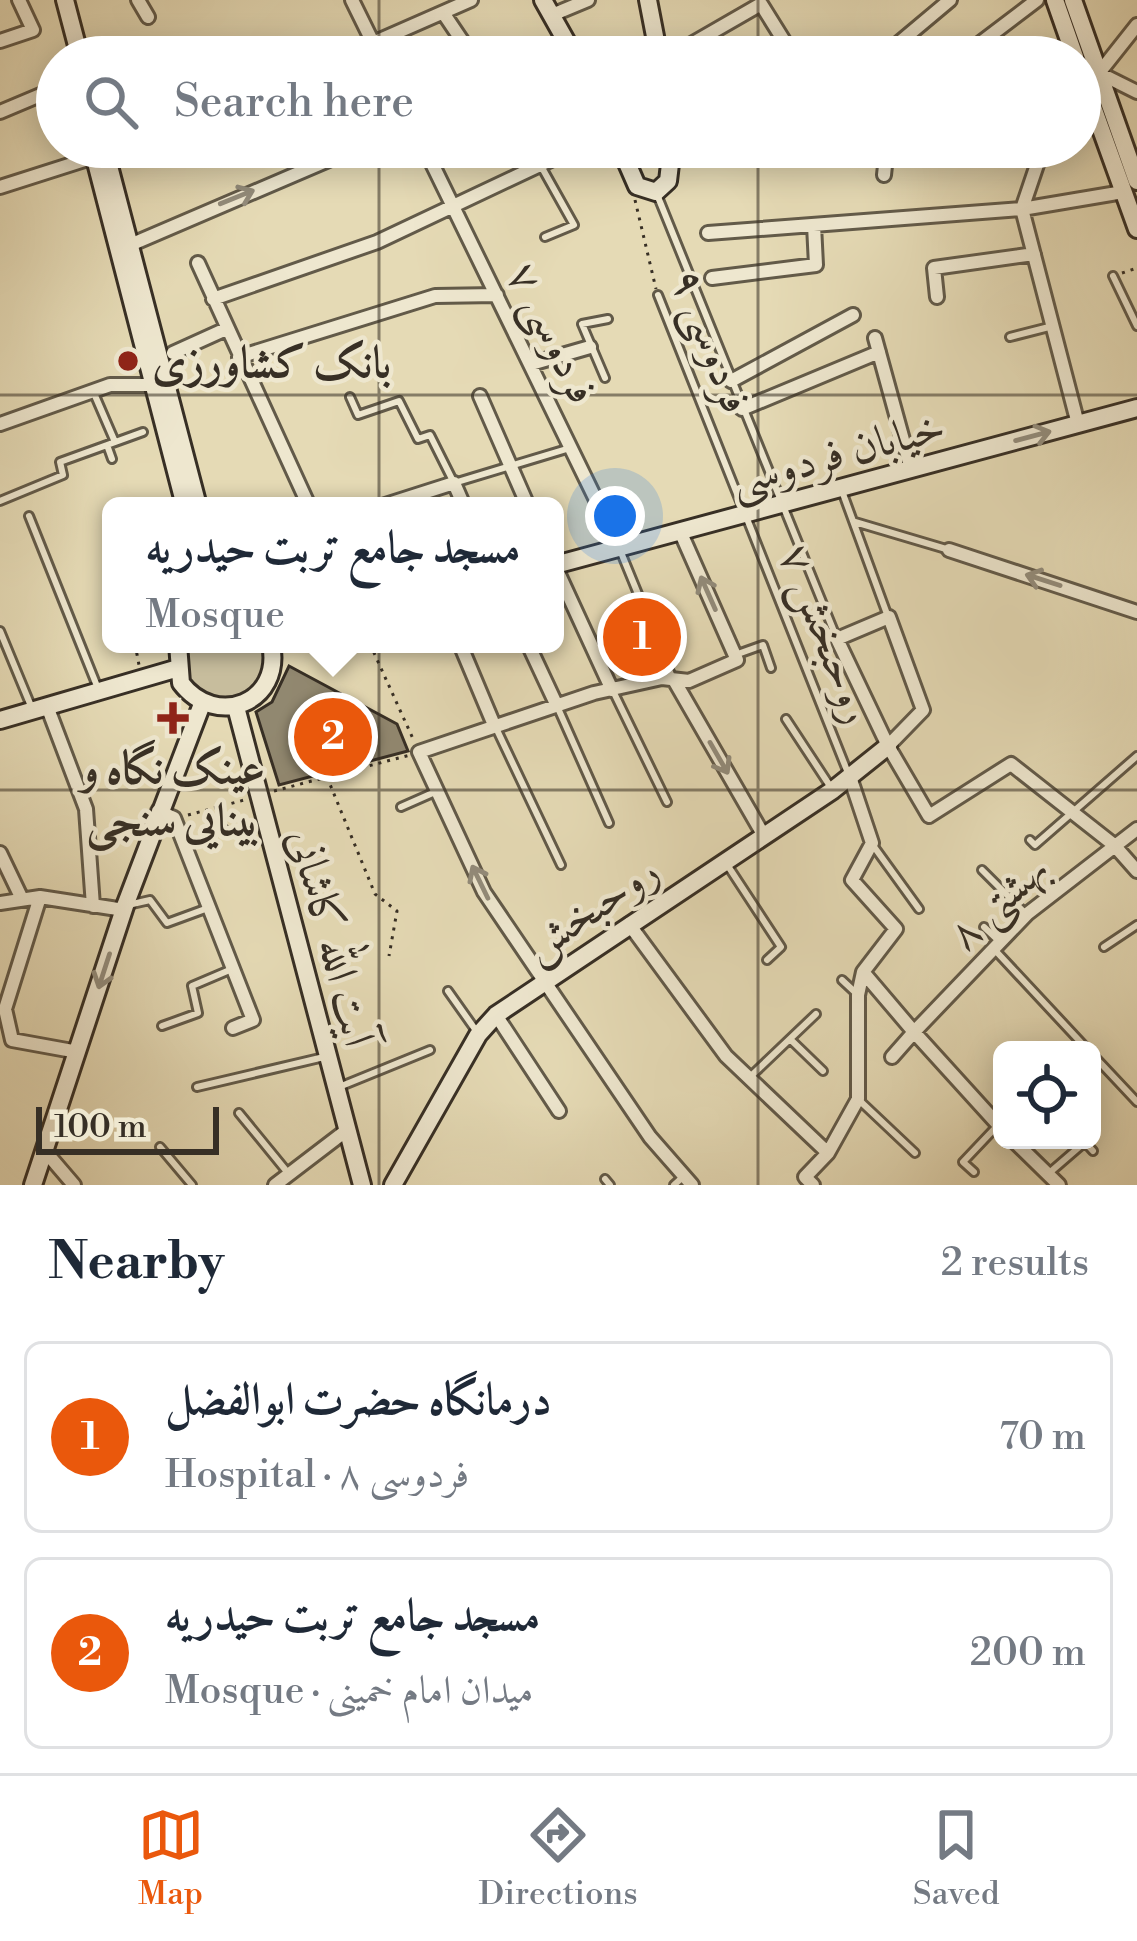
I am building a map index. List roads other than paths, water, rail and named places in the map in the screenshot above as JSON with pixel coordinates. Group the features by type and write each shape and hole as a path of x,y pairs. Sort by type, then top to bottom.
{"main road":[{"path":"54,0 63,36"},
{"path":"65,0 74,36"},
{"path":"1055,0 1068,36"},
{"path":"1073,0 1080,36"},
{"path":"651,1 655,36"},
{"path":"547,7 563,36"},
{"path":"1101,112 1130,186 1137,230"},
{"path":"104,168 130,244 196,497"},
{"path":"104,168 161,359 154,385 183,497"},
{"path":"629,168 637,186 656,192 668,182 670,168"},
{"name":"خیابان فردوسی","path":"564,563 1137,408"},
{"path":"33,1185 124,908 166,815 198,712 176,669 177,653"},
{"path":"198,712 236,707 265,687 274,653"},
{"path":"0,720 176,669"},
{"name":"آیت الله کاشانی","path":"236,707 362,1185"},
{"path":"198,712 220,715 240,730"},
{"name":"روحبخش","path":"393,1185 478,1035 496,1015 833,790 888,746"}],"street":[{"path":"0,41 32,30 20,0"},
{"path":"138,0 148,17"},
{"path":"352,0 370,36"},
{"path":"404,36 471,0"},
{"path":"547,7 588,0"},
{"path":"907,36 950,0"},
{"path":"989,36 1036,0"},
{"path":"705,36 761,4 780,36"},
{"path":"444,14 459,36"},
{"path":"1101,68 1137,25"},
{"path":"1101,84 1137,92"},
{"path":"0,112 36,97"},
{"path":"0,187 54,168"},
{"path":"130,244 309,168"},
{"name":"فردوسی ۷","path":"434,168 619,548"},
{"path":"213,299 377,242 537,168"},
{"path":"884,175 885,168"},
{"path":"1036,168 1022,209 1078,424"},
{"path":"708,233 1022,209 1130,186"},
{"path":"712,278 816,265 814,226"},
{"path":"937,297 934,268 1034,254"},
{"path":"198,263 305,497"},
{"path":"239,357 435,296 497,295"},
{"path":"731,381 853,315"},
{"path":"0,424 110,385 226,329"},
{"path":"742,409 877,345 911,469"},
{"path":"531,364 590,347"},
{"path":"110,385 154,385"},
{"path":"480,396 524,497"},
{"path":"411,497 454,484 460,497"},
{"path":"680,531 737,660 705,674 612,689 419,752 484,892 683,1182"},
{"path":"949,550 1135,608"},
{"path":"564,585 612,689"},
{"path":"888,746 923,710 889,617 837,639 888,746 929,815 1011,764 1114,844 1137,871"},
{"path":"464,653 494,725"},
{"path":"532,653 557,706"},
{"path":"674,680 764,836"},
{"path":"40,708 86,808 93,906"},
{"path":"813,1185 805,1177 828,1154 858,1099 858,995 863,972 896,929 852,880 872,843 850,777"},
{"path":"166,815 253,1021 233,1028"},
{"name":"بهشتی ۸","path":"892,1057 1027,914 1137,829"},
{"path":"0,853 21,897"},
{"path":"40,897 5,1009 5,1034 12,1040 78,1052"},
{"path":"0,902 40,897 124,908"},
{"path":"629,924 727,1056 828,1154"},
{"path":"863,972 993,1119"},
{"path":"496,1015 559,1111"},
{"path":"274,1185 347,1130"},
{"path":"1022,1149 1059,1185"},
{"path":"44,1150 74,1185"}],"lane":[{"path":"542,168 574,225 545,237"},
{"path":"656,192 837,639"},
{"path":"1113,276 1137,326"},
{"name":"فردوسی ۹","path":"658,296 746,513"},
{"path":"605,378 581,324 608,319"},
{"path":"1010,337 1053,326"},
{"path":"93,391 112,460"},
{"path":"350,397 358,415 398,401 418,439 430,435 454,484 569,448"},
{"path":"0,501 64,475 60,462 143,432"},
{"path":"841,489 889,617"},
{"name":"روحبخش ۷","path":"746,513 850,777"},
{"path":"29,516 99,692"},
{"path":"853,522 949,550"},
{"path":"619,548 674,680"},
{"path":"0,631 40,708"},
{"path":"735,655 763,645 771,668"},
{"path":"612,689 667,802"},
{"path":"557,706 609,823"},
{"path":"786,719 833,790"},
{"path":"494,725 561,865"},
{"path":"1030,840 1035,845 1137,756"},
{"path":"401,807 439,790"},
{"path":"872,843 919,909"},
{"path":"724,860 781,947 767,959"},
{"path":"982,870 1027,914"},
{"path":"124,908 150,900 166,923 208,908"},
{"path":"1104,947 1137,925"},
{"path":"984,927 1080,1041"},
{"path":"162,1026 198,1013 192,986 232,969"},
{"path":"842,980 858,995"},
{"path":"448,991 478,1035"},
{"path":"751,1076 816,1014"},
{"path":"790,1039 823,1071"},
{"path":"336,1088 430,1050"},
{"path":"197,1087 328,1057"},
{"path":"1101,1064 1137,1102"},
{"path":"858,1099 915,1154"},
{"path":"239,1113 288,1173"},
{"path":"974,1172 964,1162 993,1134"},
{"path":"1048,1174 1085,1142 1094,1151"},
{"path":"160,1147 192,1185"}],"place":[{"name":"بانک کشاورزی","path":"128,361"},
{"name":"درمانگاه حضرت ابوالفضل","path":"642,637"},
{"name":"عینک نگاه و بینایی سنجی","path":"173,718"},
{"name":"مسجد جامع تربت حیدریه","path":"333,737"}]}
